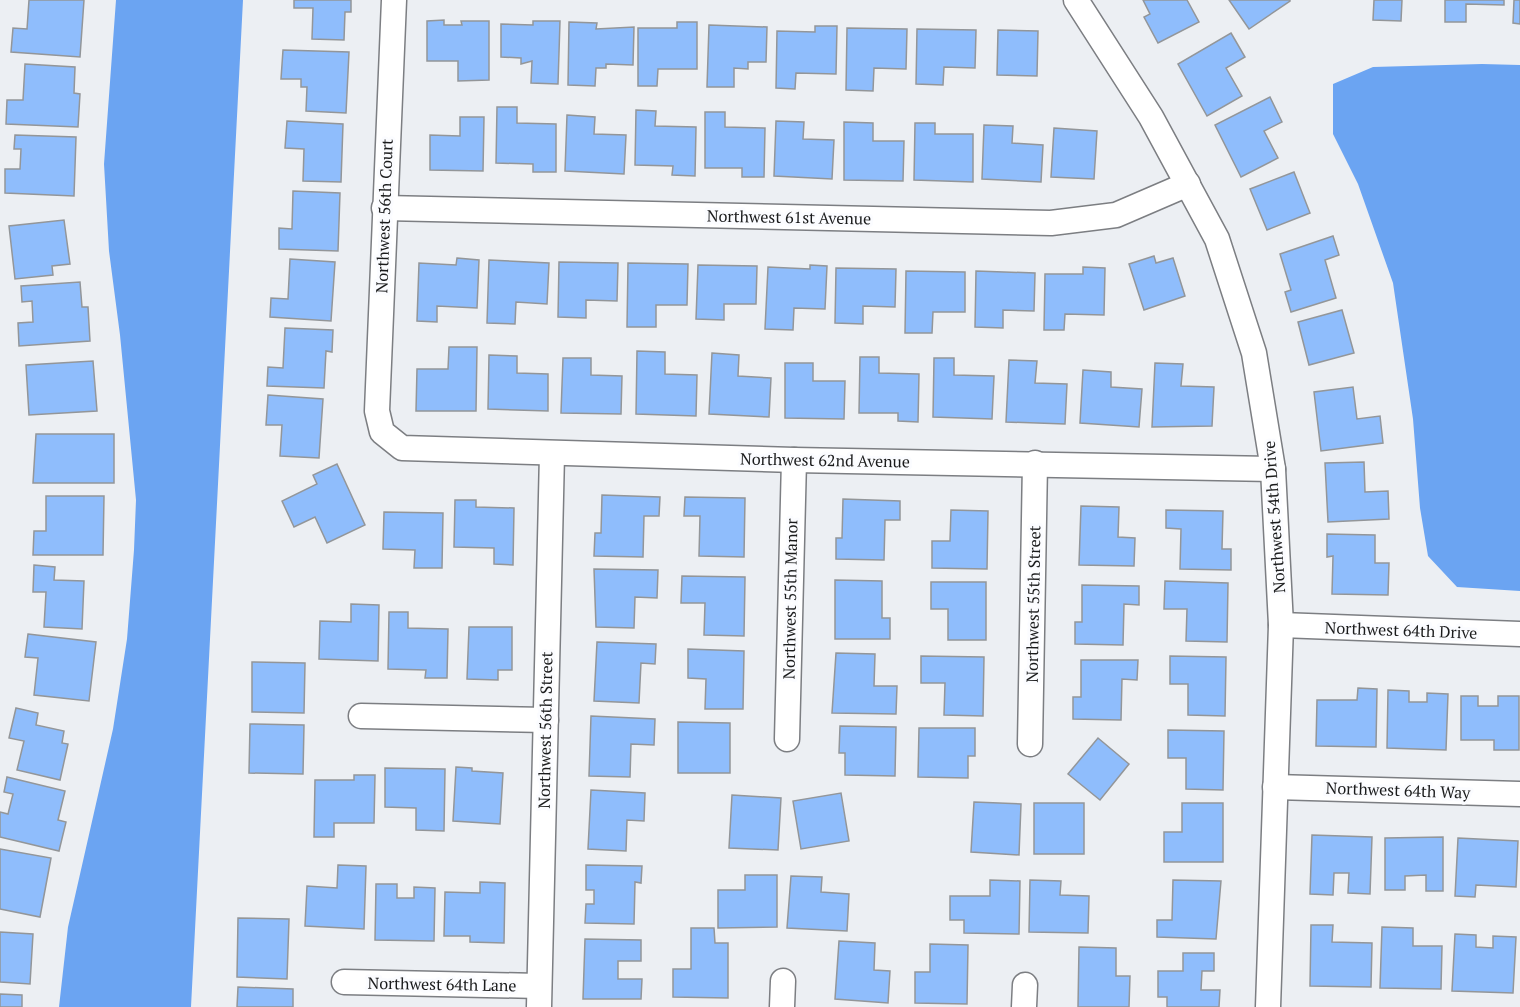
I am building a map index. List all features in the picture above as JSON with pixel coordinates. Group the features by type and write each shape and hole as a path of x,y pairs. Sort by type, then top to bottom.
{"street":[{"name":"Northwest 56th Court","path":"381,432 377,411 394,0"},
{"name":"Northwest 54th Drive","path":"1076,0 1151,117 1217,239 1254,353 1273,469 1281,626 1268,1007"},
{"name":"Northwest 61st Avenue","path":"384,208 1051,223 1116,215 1188,184"},
{"name":"Northwest 62nd Avenue","path":"381,432 402,448 794,460 1273,469"},
{"name":"Northwest 56th Street","path":"539,996 552,454"},
{"name":"Northwest 55th Manor","path":"786,739 794,460"},
{"name":"Northwest 55th Street","path":"1030,744 1035,463"},
{"name":"Northwest 64th Drive","path":"1281,626 1520,634"},
{"path":"362,716 546,720"},
{"name":"Northwest 64th Way","path":"1275,787 1520,794"},
{"path":"782,1007 783,981"},
{"name":"Northwest 64th Lane","path":"344,982 539,996"}],"water":[{"path":"116,0 243,0 191,1007 59,1007 68,927 113,729 127,639 134,550 136,500 120,335 109,251 104,164"},
{"path":"1520,65 1520,591 1457,587 1428,556 1420,508 1413,419 1393,283 1358,184 1333,134 1333,84 1373,67"}],"building":[{"path":"29,0 84,0 80,57 11,52 13,28 27,29"},
{"path":"294,0 351,0 351,12 345,12 344,40 312,39 313,8 294,8"},
{"path":"1143,0 1187,0 1199,22 1158,43 1144,17 1150,14"},
{"path":"1229,0 1290,0 1290,1 1249,29"},
{"path":"1374,0 1402,0 1401,21 1373,20"},
{"path":"1445,0 1504,0 1504,5 1466,4 1466,22 1445,22"},
{"path":"1514,0 1520,0 1520,24 1513,23"},
{"path":"444,20 444,25 462,25 461,21 489,21 489,80 458,81 458,61 427,61 427,21"},
{"path":"533,21 560,21 558,84 531,83 532,61 521,64 521,58 501,57 501,24 533,25"},
{"path":"569,22 597,23 596,29 634,27 633,65 606,64 606,68 596,68 595,86 568,85"},
{"path":"677,22 697,22 697,69 658,69 657,86 638,86 638,28 677,28"},
{"path":"709,25 767,27 766,62 748,62 748,69 734,68 734,87 707,87"},
{"path":"815,26 837,26 836,74 796,73 795,89 776,88 777,31 815,32"},
{"path":"847,28 907,29 906,69 874,68 873,91 846,90"},
{"path":"917,29 976,30 975,68 944,67 943,85 916,84"},
{"path":"998,30 1038,31 1037,76 997,75"},
{"path":"1231,33 1245,57 1226,68 1242,96 1207,116 1178,64"},
{"path":"283,50 349,52 346,113 306,111 307,87 301,87 301,79 281,79"},
{"path":"25,64 75,67 74,93 80,94 78,127 6,124 7,100 23,100"},
{"path":"1270,97 1282,122 1264,131 1278,158 1241,177 1215,125"},
{"path":"497,107 517,107 517,123 556,124 556,172 533,172 533,164 496,163"},
{"path":"636,110 656,111 655,126 696,127 695,176 672,175 673,166 635,165"},
{"path":"705,112 725,112 725,127 765,128 764,177 742,177 742,168 705,168"},
{"path":"567,115 595,117 594,134 626,135 624,174 565,171"},
{"path":"460,117 484,117 483,171 430,170 430,135 460,136"},
{"path":"287,121 343,124 341,182 303,181 304,149 285,148"},
{"path":"776,121 804,122 803,139 834,140 832,179 774,176"},
{"path":"844,122 873,123 873,141 904,141 903,181 844,180"},
{"path":"915,123 935,123 935,134 973,134 973,182 914,180"},
{"path":"984,125 1013,126 1012,143 1043,145 1041,182 982,179"},
{"path":"1054,128 1097,131 1094,179 1051,177"},
{"path":"15,135 76,137 74,196 5,193 5,169 20,169 21,149 14,149"},
{"path":"1294,172 1310,213 1267,230 1250,189"},
{"path":"293,191 340,193 338,251 279,249 279,228 292,229"},
{"path":"64,220 70,264 52,266 53,275 15,279 9,226"},
{"path":"1333,236 1339,255 1325,260 1336,298 1291,312 1285,292 1291,290 1280,254"},
{"path":"1154,256 1156,263 1173,258 1185,296 1144,310 1129,264"},
{"path":"457,258 479,260 477,308 437,306 437,322 417,321 419,263 456,265"},
{"path":"290,259 335,262 331,321 270,317 271,298 288,299"},
{"path":"489,260 549,263 547,304 516,302 515,324 487,323"},
{"path":"559,262 618,263 617,301 586,300 586,318 558,317"},
{"path":"628,263 688,264 687,305 656,305 656,327 627,327"},
{"path":"698,265 757,266 756,304 724,304 724,320 696,319"},
{"path":"810,265 827,266 825,309 794,308 793,330 765,329 768,267 810,269"},
{"path":"1083,267 1105,268 1104,315 1065,314 1064,330 1044,330 1045,274 1083,274"},
{"path":"836,268 896,269 895,307 863,306 863,324 835,323"},
{"path":"906,271 965,272 965,312 933,312 932,333 905,333"},
{"path":"976,271 1035,273 1034,311 1003,310 1003,328 975,327"},
{"path":"80,282 82,307 88,307 90,341 19,346 18,323 33,322 32,301 22,302 21,286"},
{"path":"1342,310 1354,353 1309,365 1298,322"},
{"path":"285,328 333,330 332,352 326,351 324,388 267,386 268,367 283,368"},
{"path":"449,347 477,347 476,411 416,411 417,369 448,369"},
{"path":"637,351 665,352 665,374 697,375 696,416 636,414"},
{"path":"712,353 739,355 738,376 771,378 769,417 709,414"},
{"path":"489,355 517,356 517,373 548,374 548,411 488,409"},
{"path":"860,357 879,357 879,373 919,374 918,422 898,421 898,413 859,413"},
{"path":"563,358 591,358 591,375 622,376 621,414 561,413"},
{"path":"934,358 954,358 954,375 994,376 992,419 933,417"},
{"path":"1009,360 1037,361 1035,383 1067,384 1065,424 1006,422"},
{"path":"93,361 97,411 29,415 26,365"},
{"path":"785,363 813,363 813,381 845,381 844,419 785,418"},
{"path":"1155,363 1183,364 1181,386 1214,387 1212,426 1152,427"},
{"path":"1083,370 1111,372 1111,387 1142,389 1139,427 1080,423"},
{"path":"1353,387 1357,419 1380,416 1383,443 1321,451 1314,392"},
{"path":"268,395 323,399 319,458 280,456 282,425 266,425"},
{"path":"36,434 114,434 114,483 33,483"},
{"path":"1364,462 1365,492 1388,491 1389,519 1328,522 1325,463"},
{"path":"337,464 365,525 327,543 315,517 294,527 282,501 317,484 313,475"},
{"path":"602,495 660,497 659,516 644,516 643,557 594,556 595,533 601,533"},
{"path":"46,496 104,496 103,555 33,555 34,531 46,531"},
{"path":"685,497 745,498 744,557 699,556 700,516 684,516"},
{"path":"843,499 900,501 900,520 885,520 884,560 836,559 836,538 842,538"},
{"path":"455,500 476,500 476,507 514,508 513,565 494,564 494,548 454,547"},
{"path":"1081,506 1119,507 1118,537 1135,538 1134,566 1079,565"},
{"path":"951,510 988,511 987,569 932,568 932,541 950,541"},
{"path":"1166,510 1223,511 1222,549 1231,549 1231,570 1180,569 1181,529 1166,528"},
{"path":"384,512 443,513 442,568 414,568 415,550 383,549"},
{"path":"1327,534 1375,535 1375,563 1389,563 1388,595 1332,594 1333,556 1327,557"},
{"path":"34,565 55,567 54,580 84,581 82,629 44,627 46,592 33,592"},
{"path":"594,569 658,570 657,598 635,597 634,628 596,627"},
{"path":"682,576 745,577 744,636 704,635 705,603 681,603"},
{"path":"835,580 882,581 882,618 890,618 890,639 835,639"},
{"path":"1165,581 1228,583 1227,642 1186,641 1187,609 1164,609"},
{"path":"931,582 986,582 986,640 948,640 948,609 931,609"},
{"path":"1082,585 1139,586 1139,605 1124,604 1123,645 1075,644 1075,622 1082,622"},
{"path":"351,604 379,605 378,661 319,659 320,621 351,622"},
{"path":"389,612 408,612 408,628 448,629 447,678 425,678 426,670 388,669"},
{"path":"469,627 512,627 512,670 498,670 498,680 467,679"},
{"path":"28,634 96,642 89,701 34,695 38,658 25,657"},
{"path":"597,642 656,644 655,664 641,663 639,703 594,701"},
{"path":"688,649 744,651 743,709 705,709 706,679 688,678"},
{"path":"836,653 875,654 874,686 897,686 896,714 832,713"},
{"path":"921,656 984,657 983,716 944,715 945,683 921,683"},
{"path":"1170,656 1226,657 1225,716 1188,715 1188,684 1170,684"},
{"path":"1081,660 1138,660 1137,680 1122,679 1121,720 1073,719 1073,697 1081,697"},
{"path":"252,662 305,663 304,713 252,712"},
{"path":"1358,688 1377,689 1376,747 1316,746 1317,700 1357,700"},
{"path":"1388,690 1409,691 1409,702 1427,702 1427,693 1448,694 1446,750 1387,748"},
{"path":"1461,696 1478,696 1478,706 1498,706 1498,696 1519,696 1519,750 1494,750 1494,740 1461,740"},
{"path":"16,708 38,713 36,725 64,731 62,743 68,744 60,780 17,770 24,741 9,738"},
{"path":"591,716 655,719 654,745 631,744 630,777 589,776"},
{"path":"678,722 730,723 730,773 678,773"},
{"path":"250,724 304,725 303,774 249,773"},
{"path":"840,726 896,727 895,776 845,775 845,753 839,753"},
{"path":"919,728 975,728 975,756 968,756 968,778 918,777"},
{"path":"1168,730 1224,731 1223,790 1186,789 1186,758 1168,758"},
{"path":"1098,738 1129,764 1100,800 1068,774"},
{"path":"456,767 472,768 472,771 503,773 500,824 453,821"},
{"path":"385,768 445,769 444,831 416,830 416,808 385,807"},
{"path":"354,775 375,775 374,823 334,823 334,837 314,837 315,780 354,780"},
{"path":"7,777 65,791 58,820 66,822 59,851 0,837 0,812 8,814 13,794 4,792"},
{"path":"591,790 645,793 644,821 627,820 626,851 588,849"},
{"path":"841,793 849,841 801,849 793,801"},
{"path":"732,795 781,798 778,850 729,848"},
{"path":"974,802 1021,804 1019,855 971,852"},
{"path":"1034,803 1084,803 1084,854 1034,854"},
{"path":"1182,803 1223,803 1223,862 1164,862 1164,832 1182,832"},
{"path":"1312,835 1372,837 1370,894 1348,893 1349,873 1334,873 1333,895 1310,894"},
{"path":"1443,837 1443,891 1426,891 1426,875 1405,876 1405,890 1385,890 1385,838"},
{"path":"1458,838 1518,841 1516,887 1476,885 1475,897 1455,896"},
{"path":"0,849 51,858 40,917 0,909"},
{"path":"338,865 366,866 364,929 305,926 307,886 337,888"},
{"path":"586,865 642,866 641,883 635,882 634,924 585,923 586,904 594,904 594,890 586,890"},
{"path":"745,875 777,875 777,927 718,928 718,890 745,890"},
{"path":"791,876 822,877 821,892 849,894 847,931 787,928"},
{"path":"990,880 1020,881 1019,934 964,933 964,920 950,920 950,896 990,896"},
{"path":"1030,880 1061,881 1060,895 1089,896 1088,933 1029,932"},
{"path":"1173,880 1221,881 1216,939 1157,937 1157,920 1172,920"},
{"path":"480,882 505,883 504,943 470,942 470,936 444,936 445,892 480,893"},
{"path":"376,884 397,884 397,898 414,898 414,887 435,888 434,941 375,940"},
{"path":"238,918 289,919 287,979 237,977"},
{"path":"1311,925 1333,925 1332,942 1372,943 1371,987 1310,986"},
{"path":"1382,927 1413,928 1413,946 1442,946 1441,989 1380,988"},
{"path":"691,928 714,928 715,943 728,943 728,998 673,997 673,969 691,969"},
{"path":"0,932 33,934 30,984 0,982"},
{"path":"1455,934 1476,935 1476,947 1493,948 1493,936 1516,937 1513,993 1452,991"},
{"path":"585,939 641,940 641,961 618,961 618,979 642,979 641,999 583,999"},
{"path":"839,941 875,943 874,970 890,971 888,1003 835,999"},
{"path":"930,944 968,945 967,1004 915,1003 915,972 930,972"},
{"path":"1079,947 1116,948 1116,976 1130,976 1129,1007 1078,1007"},
{"path":"1183,953 1214,953 1214,971 1202,971 1201,990 1220,990 1219,1007 1167,1007 1167,997 1158,997 1158,971 1183,971"},
{"path":"238,987 293,989 293,1007 237,1007"},
{"path":"0,994 22,995 22,1007 0,1007"}]}
